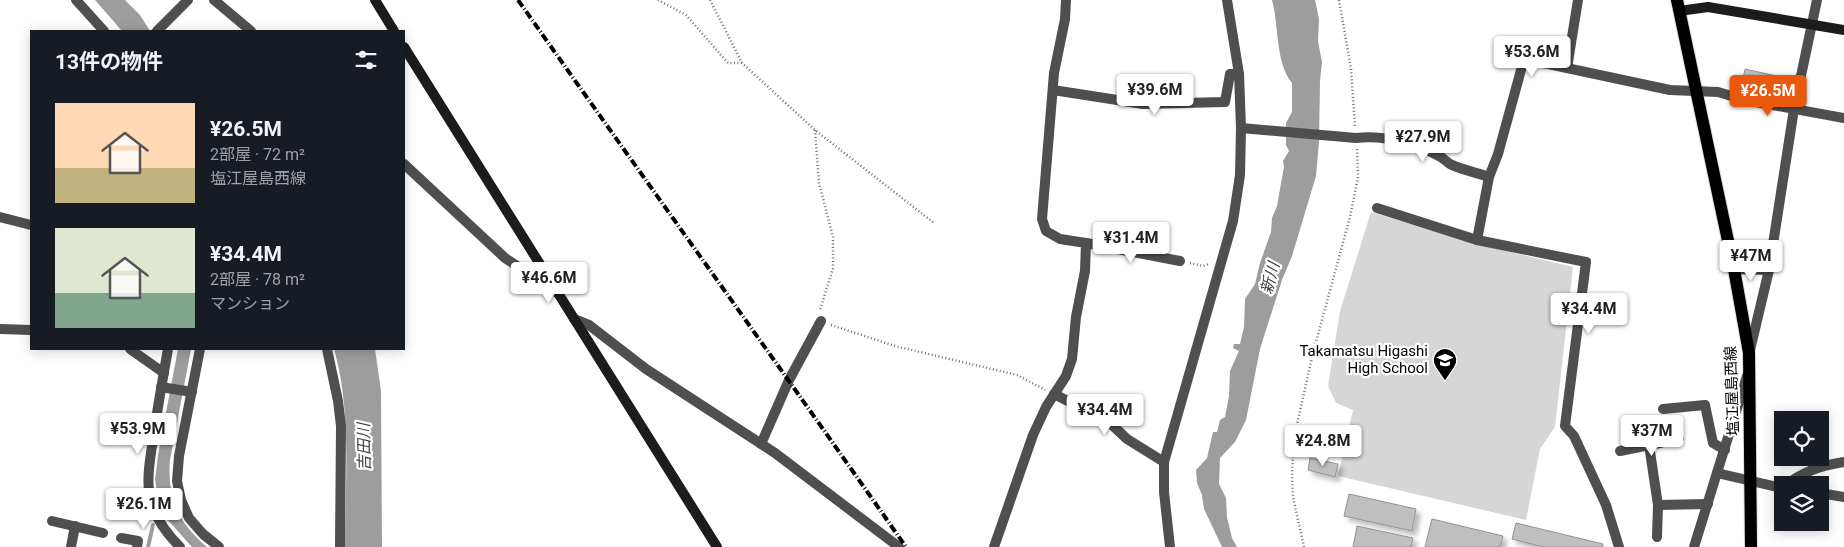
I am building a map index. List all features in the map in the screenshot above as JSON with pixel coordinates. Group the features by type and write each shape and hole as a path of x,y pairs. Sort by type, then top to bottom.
{"main road":[{"name":"塩江屋島西線","path":"1678,6 1734,269 1749,353 1751,547"}],"street":[{"path":"76,0 103,30"},
{"path":"158,30 188,0"},
{"path":"214,0 250,30"},
{"path":"374,0 393,30"},
{"path":"1066,0 1066,19 1054,73 1042,219 1046,231 1060,239 1180,261"},
{"path":"1170,547 1164,492 1164,462 1233,222 1240,175 1239,74 1227,0"},
{"path":"1568,68 1578,0"},
{"path":"1749,353 1769,270 1794,109 1818,0"},
{"path":"1678,6 1708,7 1844,30"},
{"path":"405,49 717,547"},
{"path":"1478,240 1489,177 1498,154 1524,59 1670,90 1718,92 1745,100 1844,118"},
{"path":"1053,90 1143,104 1225,102 1230,74 1239,74"},
{"path":"1241,128 1356,138 1372,136 1414,146 1441,157 1449,164 1489,177"},
{"path":"405,165 505,258 556,292"},
{"path":"1377,208 1478,240 1586,262 1565,426 1574,436 1606,504 1619,547"},
{"path":"0,217 30,225"},
{"path":"994,547 1033,435 1054,394 1066,376 1072,359 1076,317 1085,271 1086,243"},
{"path":"1734,269 1769,270"},
{"path":"574,319 589,325 646,369 761,444 899,547"},
{"path":"761,444 789,380 821,321"},
{"path":"0,330 30,330"},
{"path":"131,350 164,373"},
{"path":"168,350 151,454 150,500 156,516 171,538 180,547"},
{"path":"200,350 179,456 177,481 181,500 189,518 203,534 219,547"},
{"path":"327,350 338,401 340,426 340,547"},
{"path":"1694,547 1749,370"},
{"path":"161,386 192,392"},
{"path":"1054,394 1109,422 1127,439 1164,462"},
{"path":"1663,408 1705,405 1713,443 1725,450"},
{"path":"1620,451 1679,439"},
{"path":"1649,445 1658,505 1657,537"},
{"path":"1802,476 1822,466 1844,462"},
{"path":"1717,473 1774,486"},
{"path":"1829,494 1844,497"},
{"path":"1658,505 1708,504"},
{"path":"52,521 104,533"},
{"path":"71,547 75,526"},
{"path":"121,538 138,541 137,547"}],"path":[{"path":"658,0 686,15 728,62 742,62"},
{"path":"710,0 742,62 815,130 934,223"},
{"path":"1304,547 1293,497 1294,438 1313,353 1356,192 1358,177 1351,69 1339,0"},
{"path":"815,130 819,183 834,237 834,268 818,314 821,321 895,346 1016,374 1054,394"},
{"path":"1180,261 1203,266 1207,266 1210,262"}],"shaded area":[{"name":"Takamatsu Higashi High School","path":"1371,212 1469,242 1573,267 1555,427 1540,449 1526,520 1338,476 1353,410 1336,403 1328,386 1340,311"}],"water":[{"path":"95,0 125,0 140,15 149,30 121,30"},
{"name":"新川","path":"1272,0 1315,0 1319,19 1318,41 1322,62 1316,176 1292,256 1282,280 1260,349 1246,420 1235,442 1220,458 1219,484 1226,498 1227,517 1232,538 1237,547 1222,547 1204,509 1202,495 1197,483 1196,470 1207,458 1213,432 1217,432 1220,420 1225,417 1229,396 1230,371 1239,351 1233,348 1234,344 1240,344 1244,327 1245,299 1255,284 1271,232 1272,218 1277,206 1284,167 1283,161 1289,151 1286,145 1286,123 1292,112 1292,83 1280,54"},
{"path":"178,350 191,350 170,460 170,486 176,508 182,519 207,547 192,547 166,518 159,501 155,480"},
{"name":"吉田川","path":"334,350 375,350 381,391 382,547 345,547 346,447 340,373"}],"building":[{"path":"1745,69 1781,77 1777,98 1741,90"},
{"path":"1310,458 1338,464 1335,477 1308,470"},
{"path":"1349,494 1416,509 1412,531 1344,516"},
{"path":"1432,519 1503,536 1500,547 1425,547"},
{"path":"1516,523 1603,544 1602,547 1543,547 1512,539"},
{"path":"1357,526 1413,538 1411,547 1353,547"}],"waterway":[{"path":"148,547 153,525"}],"railway":[{"path":"518,0 906,547"}],"place":[{"name":"Takamatsu Higashi High School","path":"1445,381"}]}
